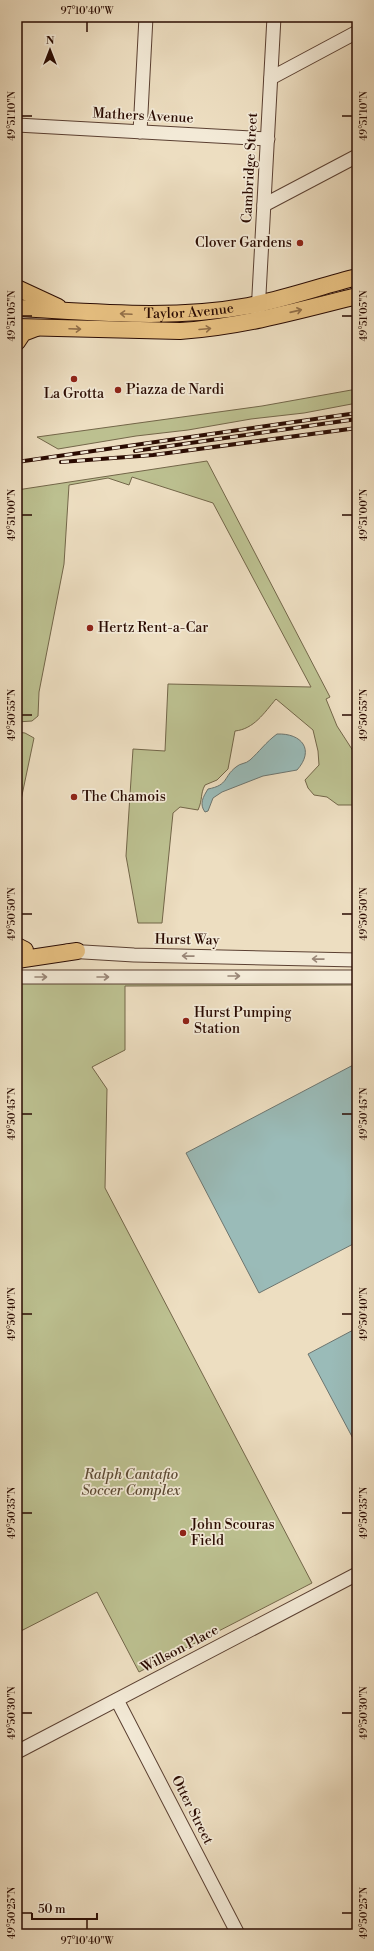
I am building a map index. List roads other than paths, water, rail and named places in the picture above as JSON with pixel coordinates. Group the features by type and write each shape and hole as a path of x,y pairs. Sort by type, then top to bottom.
{"main road":[{"name":"Taylor Avenue","path":"17,308 137,314 193,312 259,303 357,277"},
{"path":"17,288 65,311"},
{"name":"Taylor Avenue","path":"17,327 180,331 222,328 357,296"},
{"path":"17,342 23,333 36,328"},
{"path":"19,951 77,951"}],"street":[{"path":"140,132 146,17"},
{"name":"Cambridge Street","path":"258,320 274,17"},
{"path":"271,78 357,32"},
{"name":"Mathers Avenue","path":"17,124 268,139"},
{"path":"264,204 357,156"},
{"name":"Hurst Way","path":"77,951 134,955 357,960"},
{"path":"17,977 357,977"},
{"name":"Willson Place","path":"17,1752 357,1574"},
{"name":"Otter Street","path":"117,1700 238,1934"}],"water":[{"path":"277,734 293,736 303,744 305,756 297,770 263,776 222,792 213,798 208,811 205,812 202,803 208,789 223,783 232,771 250,760 269,740"},
{"path":"357,1063 357,1242 259,1293 186,1153"},
{"path":"357,1328 357,1446 308,1354"}],"railway":[{"path":"17,462 357,413"},
{"path":"135,451 357,419"},
{"path":"61,462 153,455 357,428"}],"place":[{"name":"Clover Gardens","path":"300,243"},
{"name":"La Grotta","path":"74,379"},
{"name":"Piazza de Nardi","path":"118,390"},
{"name":"Hertz Rent-a-Car","path":"90,628"},
{"name":"The Chamois","path":"74,797"},
{"name":"Hurst Pumping Station","path":"186,1021"},
{"name":"John Scouras Field","path":"183,1533"}],"park label":[{"name":"Ralph Cantafio Soccer Complex","path":"131,1484"}]}
